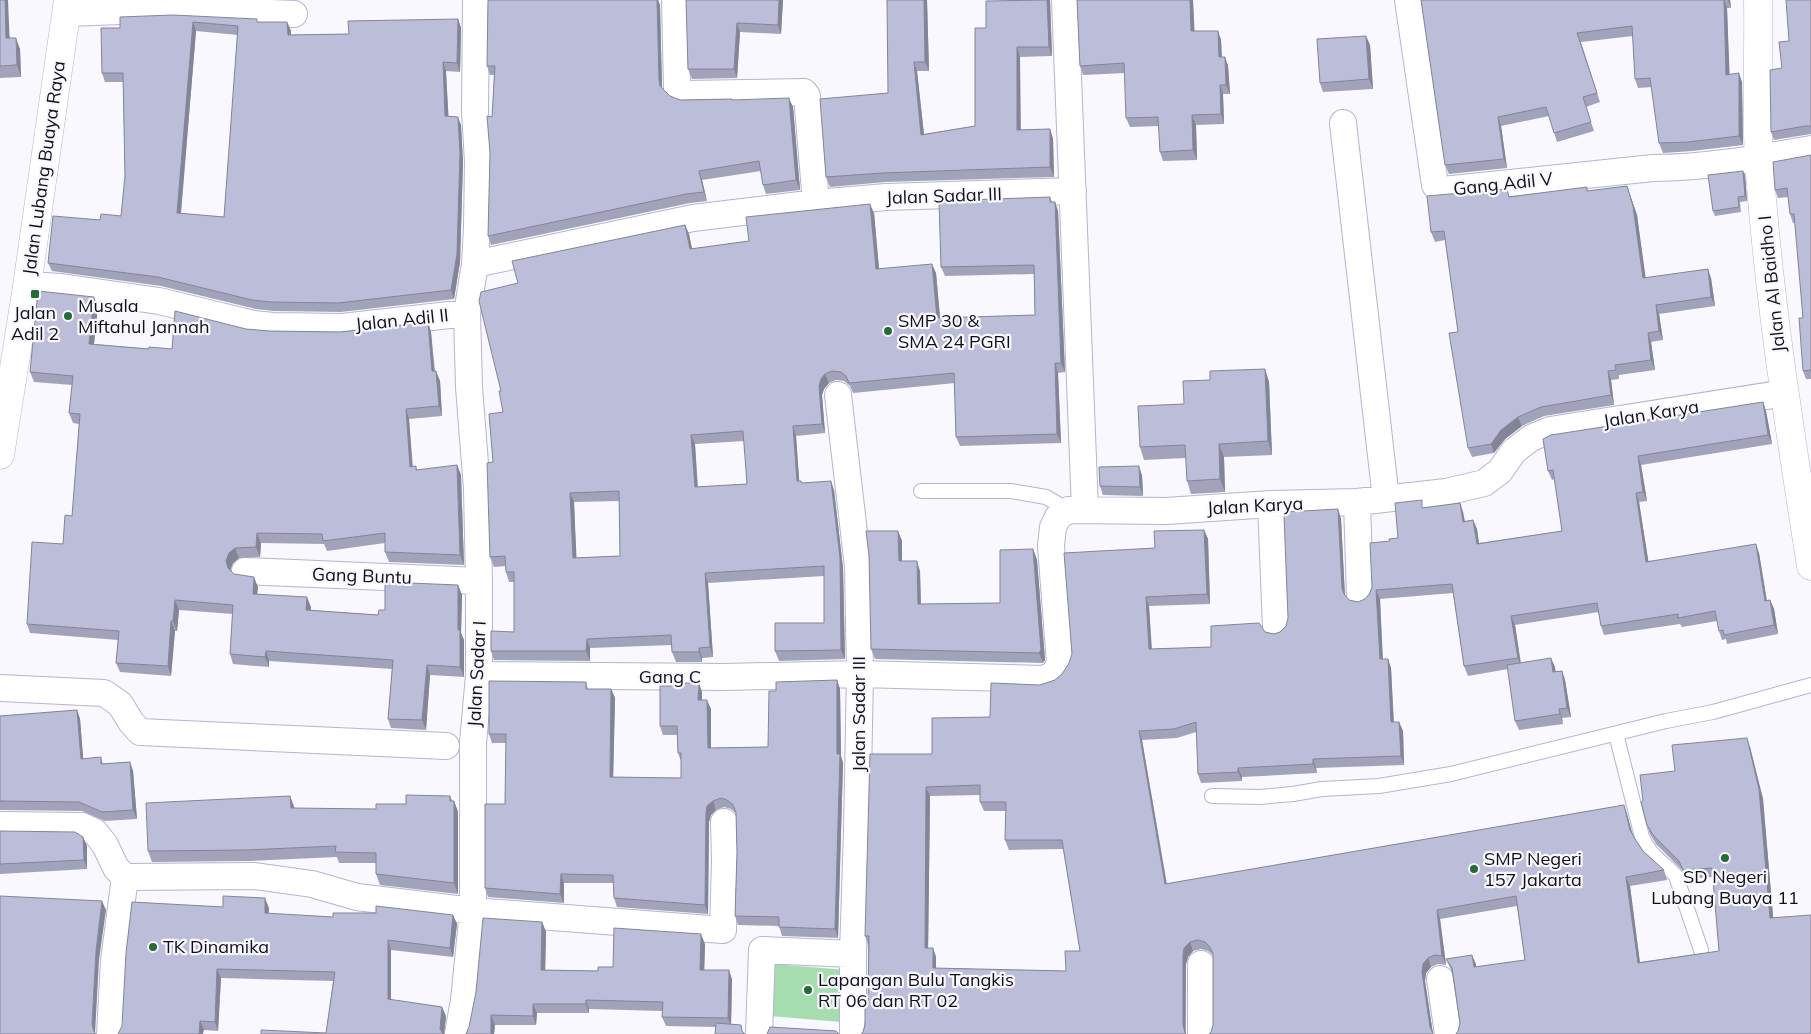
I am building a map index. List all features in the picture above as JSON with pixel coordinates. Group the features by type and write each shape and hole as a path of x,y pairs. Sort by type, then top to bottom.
{"street":[{"name":"Jalan Adil II","path":"27,285 61,287 159,301 198,312 253,324 272,326 342,327 467,313 475,264 478,162 475,111 476,0"},
{"path":"675,0 677,89 680,92 683,94 748,94 804,92 807,96 816,203"},
{"path":"860,674 1043,679 1053,675 1060,664 1050,546 1053,527 1058,517 1077,510 1073,190 1065,0"},
{"name":"Gang Adil V","path":"1408,0 1435,185 1438,189 1653,168 1676,168 1759,158"},
{"name":"Jalan Al Baidho I","path":"1758,0 1759,158 1771,282 1785,393 1805,491 1811,566"},
{"path":"68,6 294,14"},
{"name":"Jalan Lubang Buaya Raya","path":"0,454 6,380 27,285 68,6"},
{"path":"1343,123 1386,499"},
{"path":"1759,158 1811,149"},
{"name":"Jalan Sadar III","path":"475,264 693,218 816,203 886,197 1073,190"},
{"name":"Jalan Sadar I","path":"458,1034 464,1000 473,911 473,743 479,675 480,581 477,489 469,387 467,313"},
{"name":"Jalan Karya","path":"1077,510 1166,511 1271,504 1357,502 1446,492 1484,483 1500,471 1514,451 1531,438 1550,430 1785,393"},
{"name":"Jalan Sadar III","path":"838,395 858,568 860,674 858,830 853,954 853,1034"},
{"path":"1357,502 1360,596"},
{"path":"1271,504 1276,628"},
{"name":"Gang Buntu","path":"245,571 480,581"},
{"name":"Gang C","path":"479,675 724,677 860,674"},
{"path":"0,688 104,693 120,704 131,722 140,732 446,746"},
{"path":"0,825 82,826 95,832 105,845 116,868 125,877 255,876 312,884 357,897 473,911 723,930 724,822"},
{"path":"110,1034 114,961 125,877"},
{"path":"759,1034 762,950 853,954"},
{"path":"1201,964 1201,1034"},
{"path":"1440,979 1448,1034"}],"lane":[{"path":"921,491 1010,492 1046,497 1077,510"},
{"path":"1212,796 1260,797 1293,794 1322,789 1379,786 1451,774 1666,721 1713,712 1811,685"},
{"path":"1616,734 1642,837 1654,857 1676,876 1701,950"}],"green space":[{"name":"Lapangan Bulu Tangkis RT 06 dan RT 02","path":"774,964 846,970 841,1022 770,1016"}],"building":[{"path":"0,0 5,0 6,38 16,38 17,65 0,66"},
{"path":"488,0 657,0 660,86 670,96 680,100 789,98 796,180 763,185 759,161 699,171 704,192 686,194 488,236 490,153 487,116 492,117 495,66 487,66"},
{"path":"686,0 779,0 778,25 737,23 734,69 688,69"},
{"path":"887,0 924,0 925,62 914,62 921,135 975,126 975,28 986,28 986,1 1047,0 1049,47 1017,47 1017,130 1050,129 1050,167 826,177 820,99 888,93"},
{"path":"1077,0 1190,0 1191,31 1218,31 1219,57 1225,57 1226,85 1220,85 1221,114 1192,115 1193,150 1160,152 1158,117 1126,118 1124,63 1080,66"},
{"path":"1421,0 1724,0 1726,75 1739,73 1739,136 1688,142 1659,143 1650,78 1635,79 1632,26 1577,33 1597,93 1583,97 1591,122 1554,133 1546,107 1498,117 1504,159 1445,165"},
{"path":"1786,0 1811,0 1811,126 1771,132 1770,70 1782,68 1779,42 1789,41"},
{"path":"173,15 257,19 257,22 287,22 288,35 349,34 348,21 458,19 457,63 443,62 445,116 458,117 460,153 457,254 451,290 338,303 271,302 252,300 158,277 48,263 53,216 100,220 101,214 121,216 125,176 123,73 102,73 101,28 120,28 120,17","holes":["193,22 238,26 224,217 177,213"]},
{"path":"1366,36 1369,79 1320,83 1317,39"},
{"path":"1811,155 1811,370 1803,371 1799,318 1803,318 1794,214 1790,214 1787,188 1775,190 1773,162"},
{"path":"1743,171 1745,196 1738,197 1739,207 1713,211 1708,175"},
{"path":"1627,186 1633,206 1643,278 1708,269 1711,297 1656,305 1659,331 1648,333 1651,360 1615,365 1616,370 1608,371 1611,395 1541,407 1518,417 1501,430 1491,444 1468,448 1449,333 1458,332 1444,231 1431,232 1427,196 1507,189 1509,197 1587,187 1587,191"},
{"path":"1050,197 1050,202 1055,202 1061,363 1055,363 1057,434 956,437 954,373 849,383 846,376 841,372 832,371 825,374 819,386 822,424 793,426 797,481 802,483 831,481 840,558 841,650 775,651 775,623 824,623 824,566 705,573 710,647 699,648 699,652 672,652 671,635 587,639 586,651 491,651 491,631 514,632 514,572 506,572 505,556 490,557 487,463 493,462 489,414 503,412 499,391 501,391 479,301 481,292 518,283 512,261 685,225 690,249 749,241 746,217 870,204 876,269 932,264 937,318 1035,315 1034,265 941,267 939,201","holes":["743,431 747,484 695,487 691,435","619,491 620,556 573,558 570,493"]},
{"path":"38,291 94,297 89,344 149,349 149,347 172,349 175,311 246,329 269,331 340,332 428,322 432,371 436,371 439,406 406,409 410,467 416,466 416,470 457,465 460,555 385,552 385,533 323,541 322,534 257,533 256,547 235,548 229,553 226,561 228,568 234,574 254,577 253,594 307,597 306,610 378,615 379,610 385,610 385,582 458,585 460,667 427,665 422,720 388,719 393,660 266,651 265,657 230,654 233,605 175,600 173,621 171,621 168,666 116,663 119,631 27,624 32,542 63,544 65,515 72,516 80,414 69,413 73,376 30,372"},
{"path":"1265,369 1268,441 1219,444 1220,479 1187,481 1185,445 1140,447 1138,406 1184,404 1183,381 1210,380 1210,371"},
{"path":"1763,402 1768,435 1638,456 1643,492 1636,493 1646,562 1756,544 1765,601 1770,600 1774,625 1724,635 1723,630 1719,631 1715,611 1678,618 1678,614 1601,626 1597,603 1511,616 1518,658 1464,666 1452,584 1376,590 1380,659 1388,659 1391,722 1399,722 1401,756 1313,759 1313,764 1238,768 1238,772 1198,774 1196,722 1174,729 1139,731 1165,884 1624,805 1630,830 1635,839 1643,851 1664,870 1626,877 1638,963 1719,951 1712,868 1683,870 1679,861 1653,835 1647,825 1641,802 1643,801 1640,775 1675,771 1672,745 1747,738 1759,789 1770,918 1811,915 1811,1034 1456,1034 1460,1023 1452,968 1446,959 1472,955 1474,967 1525,960 1516,896 1437,910 1442,956 1435,955 1428,958 1423,964 1422,972 1430,1027 1433,1034 1209,1034 1213,1025 1213,954 1205,942 1198,940 1190,942 1184,948 1183,955 1183,1025 1186,1034 861,1034 865,1025 865,1004 868,1004 869,936 865,936 870,754 932,754 932,718 990,717 991,683 1040,685 1055,680 1062,674 1072,654 1064,553 1155,548 1154,531 1204,530 1207,594 1146,597 1149,649 1211,647 1211,626 1259,623 1265,632 1274,634 1280,632 1286,626 1288,618 1284,516 1286,516 1286,512 1338,509 1342,588 1349,600 1358,602 1365,599 1372,587 1370,543 1390,541 1389,539 1398,538 1395,503 1422,500 1422,508 1460,503 1463,522 1473,520 1477,544 1562,531 1553,470 1548,471 1543,439 1551,435","holes":["980,785 980,802 1006,802 1005,840 1062,840 1080,951 1065,951 1066,971 933,968 933,948 925,948 926,787"]},
{"path":"1139,466 1140,487 1100,486 1099,467"},
{"path":"866,531 898,531 899,561 917,561 918,604 1000,603 1000,550 1033,549 1041,650 1039,653 871,649 869,556"},
{"path":"1551,658 1553,672 1562,671 1567,708 1559,709 1560,714 1515,721 1507,665"},
{"path":"837,680 837,754 840,754 835,929 779,927 779,917 735,916 736,813 733,805 721,798 707,806 705,905 614,898 613,875 561,874 560,894 485,888 485,804 505,804 506,734 489,734 489,681 586,682 586,689 611,689 610,777 681,778 681,753 678,753 677,726 660,726 660,686 674,686 674,683 699,683 698,700 707,700 708,748 768,747 769,691 776,691 776,682"},
{"path":"77,710 81,759 101,757 101,764 130,762 133,810 102,812 79,802 0,801 0,716"},
{"path":"406,795 450,796 450,801 454,801 454,883 376,874 376,853 335,852 336,846 246,850 148,851 146,803 290,796 291,808 376,809 376,804 406,804"},
{"path":"0,831 75,832 83,837 84,860 0,864"},
{"path":"0,896 102,901 96,951 92,1024 96,1034 0,1034"},
{"path":"223,896 265,898 265,913 333,917 333,913 376,913 376,906 453,915 450,948 388,940 388,999 442,1007 440,1029 443,1034 261,1034 261,1030 326,1033 335,972 217,969 215,1022 200,1021 199,1034 118,1034 122,1026 126,953 132,902 223,907"},
{"path":"483,918 542,922 541,970 598,971 598,967 613,967 614,928 701,934 700,970 729,970 728,1018 662,1017 663,1002 586,1000 586,1004 533,1004 533,1016 491,1015 491,1034 466,1034 476,992"},
{"path":"716,1023 741,1025 742,1031 745,1034 715,1034"},
{"path":"770,1027 836,1031 839,1034 767,1034"}],"place":[{"name":"Jalan Adil 2","path":"35,294"},
{"name":"Musala Miftahul Jannah","path":"68,316"},
{"name":"SMP 30 & SMA 24 PGRI","path":"888,331"},
{"name":"SD Negeri Lubang Buaya 11","path":"1725,858"},
{"name":"SMP Negeri 157 Jakarta","path":"1474,869"},
{"name":"TK Dinamika","path":"153,947"},
{"name":"Lapangan Bulu Tangkis RT 06 dan RT 02","path":"808,990"}]}
